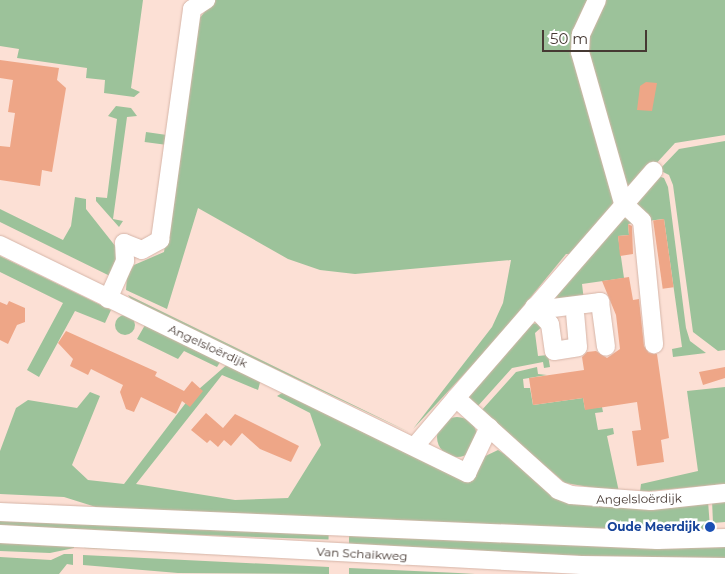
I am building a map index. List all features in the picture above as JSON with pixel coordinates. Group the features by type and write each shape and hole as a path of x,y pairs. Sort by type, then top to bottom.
{"street":[{"path":"108,299 125,261 124,243 142,250 160,240 192,9 206,0"},
{"path":"597,0 581,34 580,52 623,203 642,221 654,344"},
{"path":"415,446 536,309 623,203 653,171"},
{"name":"Angelsloërdijk","path":"0,245 467,473 489,427"},
{"path":"536,309 600,302 606,347"},
{"path":"536,309 550,324 554,351 578,347 574,316"},
{"name":"Angelsloërdijk","path":"456,398 558,490 571,495 651,501 725,493"},
{"path":"0,512 657,540 725,538"},
{"name":"Van Schaikweg","path":"0,534 572,564 725,566"}],"green space":[{"path":"0,0 143,0 131,88 140,92 134,97 104,93 105,80 86,78 87,68 17,58 19,49 0,46"},
{"path":"214,0 591,0 583,22 615,202 576,254 566,254 495,341 413,429 492,327 503,303 511,260 355,274 320,270 288,259 198,208 167,309 126,290 127,276 134,265 164,252 199,19"},
{"path":"602,0 725,0 725,135 675,143 630,192 624,191 586,41"},
{"path":"116,106 131,108 137,116 127,117 113,219 123,221 119,227 96,201 96,197 107,198 117,119 108,116"},
{"path":"146,132 167,135 165,145 145,142"},
{"path":"725,141 725,350 718,351 693,332 673,185 669,175 659,170 679,149"},
{"path":"655,175 664,178 668,187 686,328 690,341 706,353 673,357 672,349 682,347 664,219 647,221 629,203"},
{"path":"75,197 86,199 86,209 116,247 118,258 110,276 0,222 0,209 63,240 71,226"},
{"path":"626,216 634,223 628,224 629,235 618,236 624,278 582,284 584,301 547,306"},
{"path":"0,256 111,310 105,323 75,311 39,377 27,370 63,303 0,272"},
{"path":"128,295 306,382 411,433 133,302"},
{"path":"121,315 129,315 135,321 135,329 129,335 121,335 115,329 115,321"},
{"path":"541,323 544,325 535,333 538,356 548,355 550,367 544,368 543,362 512,368 477,407 464,396 528,324"},
{"path":"145,325 222,359 217,367 184,351 178,359 137,339"},
{"path":"230,362 261,379 258,390 222,375 136,484 235,500 288,498 321,445 310,413 277,396 287,390 454,471 498,450 585,504 666,506 708,501 710,528 692,534 99,508 64,497 0,494 0,451 16,408 28,400 77,408 90,392 100,396 72,465 88,480 124,484 191,396"},
{"path":"537,367 538,374 547,375 523,379 524,388 530,388 533,405 583,398 585,409 602,407 603,412 595,413 598,430 613,428 614,434 607,436 619,492 565,483 481,411 516,372"},
{"path":"725,387 725,484 640,492 641,484 698,471 687,391"},
{"path":"461,417 468,420 474,426 477,437 476,445 468,454 461,457 453,457 446,454 438,445 437,433 440,426 449,418"},
{"path":"725,498 725,522 713,523 712,500"},
{"path":"0,519 329,530 328,539 0,528"},
{"path":"349,533 725,545 725,563 349,545"},
{"path":"0,541 74,545 74,548 50,553 0,551"},
{"path":"84,545 324,559 84,548"},
{"path":"64,554 73,554 73,565 67,564 59,574 0,574 0,557 51,560"},
{"path":"83,555 329,567 329,574 178,573 83,565"},
{"path":"349,568 458,573 475,574 349,574"}],"building":[{"path":"0,60 59,68 57,80 66,88 52,172 42,170 40,186 0,180 0,146 10,147 15,113 8,112 13,80 0,78"},
{"path":"646,82 657,83 652,111 637,110 640,86"},
{"path":"664,219 674,287 663,289 653,221"},
{"path":"628,224 632,226 633,254 620,256 618,236 629,235"},
{"path":"629,277 633,300 639,299 644,346 649,353 657,354 669,438 661,440 664,462 637,466 632,431 641,430 637,402 585,410 583,398 533,405 529,378 584,370 582,357 587,352 596,351 607,358 620,349 616,315 602,281"},
{"path":"9,301 25,308 25,322 17,325 8,344 0,340 0,302 7,305"},
{"path":"66,331 157,372 155,376 184,391 192,381 203,391 190,407 182,401 176,414 141,397 134,412 126,409 120,392 123,385 91,369 88,375 70,366 73,359 58,343"},
{"path":"725,367 725,378 703,385 699,372"},
{"path":"206,413 223,428 235,414 299,446 291,462 260,449 242,433 231,446 224,440 218,447 210,440 207,443 191,430"}],"place":[{"name":"Oude Meerdijk","path":"710,527"}]}
